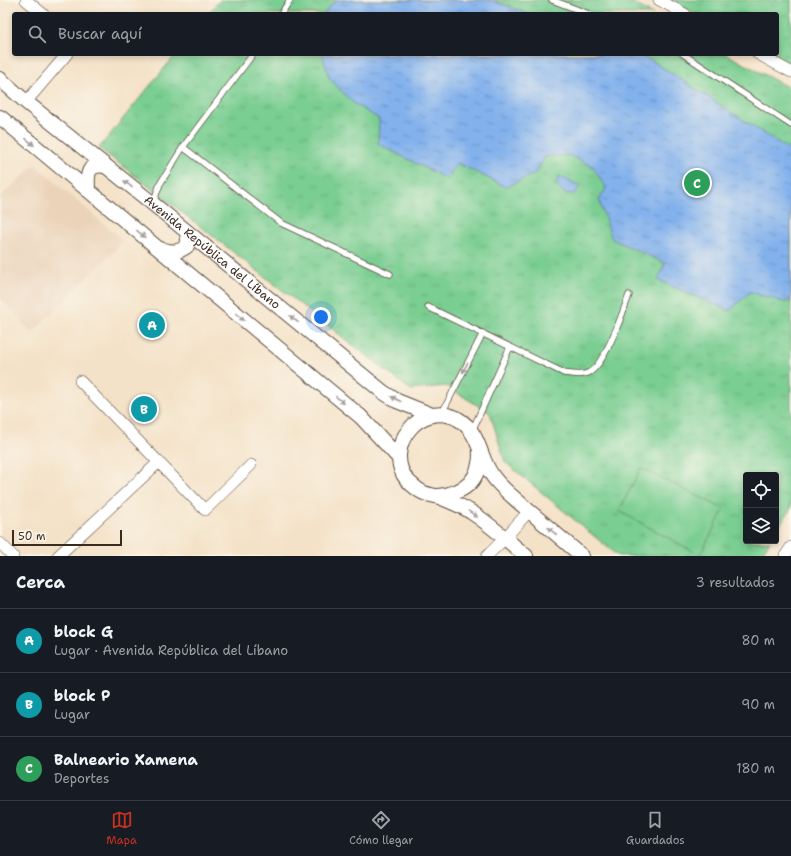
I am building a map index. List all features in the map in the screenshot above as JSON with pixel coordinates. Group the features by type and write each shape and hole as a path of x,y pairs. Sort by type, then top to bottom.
{"street":[{"path":"26,0 41,12"},
{"path":"659,0 681,12"},
{"path":"26,102 65,56"},
{"path":"762,56 791,72"},
{"name":"Avenida República del Líbano","path":"0,79 26,102 383,392 397,401 436,415"},
{"path":"0,117 361,418 399,458"},
{"path":"88,190 87,174 97,165 106,166"},
{"path":"158,248 173,252 180,251 187,246 187,232"},
{"path":"80,381 205,510 251,465"},
{"path":"526,556 471,512 438,496 423,493 408,481 401,470 399,458 403,439 411,427 425,416 436,415 457,419 472,431 491,475 506,491 582,556"},
{"path":"438,496 451,495 466,487 476,476 480,459 480,450"},
{"path":"58,556 159,462"},
{"path":"487,556 529,510"},
{"path":"0,543 13,556"},
{"path":"785,556 791,547"}],"lane":[{"path":"282,12 290,0"},
{"path":"552,0 584,12"},
{"path":"152,203 160,184 183,147 251,56"},
{"path":"686,56 791,125"},
{"path":"183,147 281,223 390,274"},
{"path":"428,307 564,373 577,375 588,374 595,368 602,358 620,322 629,295"},
{"path":"436,415 483,333"},
{"path":"472,431 510,347"}],"shaded area":[{"path":"35,165 124,241 32,333 0,297 0,197"}],"green space":[{"path":"220,0 628,0 649,12 210,12"},
{"path":"669,0 791,0 791,66 774,56 779,56 779,12 691,12"},
{"path":"174,56 730,56 791,89 791,508 779,526 779,472 743,472 743,544 768,544 760,556 618,556 505,462 490,413 446,386 411,390 99,148"},
{"path":"641,468 724,509 700,555 619,511"}],"water":[{"path":"337,0 492,0 524,12 326,12"},
{"path":"323,56 642,56 651,60 791,151 791,301 784,302 750,292 729,311 658,280 665,263 612,239 599,200 606,188 593,167 569,155 545,157 536,173 506,187 457,163 447,179 378,144 379,119 353,103 330,79"},
{"path":"559,176 580,186 575,194 564,193 556,184"}],"place":[{"name":"Balneario Xamena","path":"697,183"},
{"name":"block G","path":"152,325"},
{"name":"block P","path":"144,409"}]}
